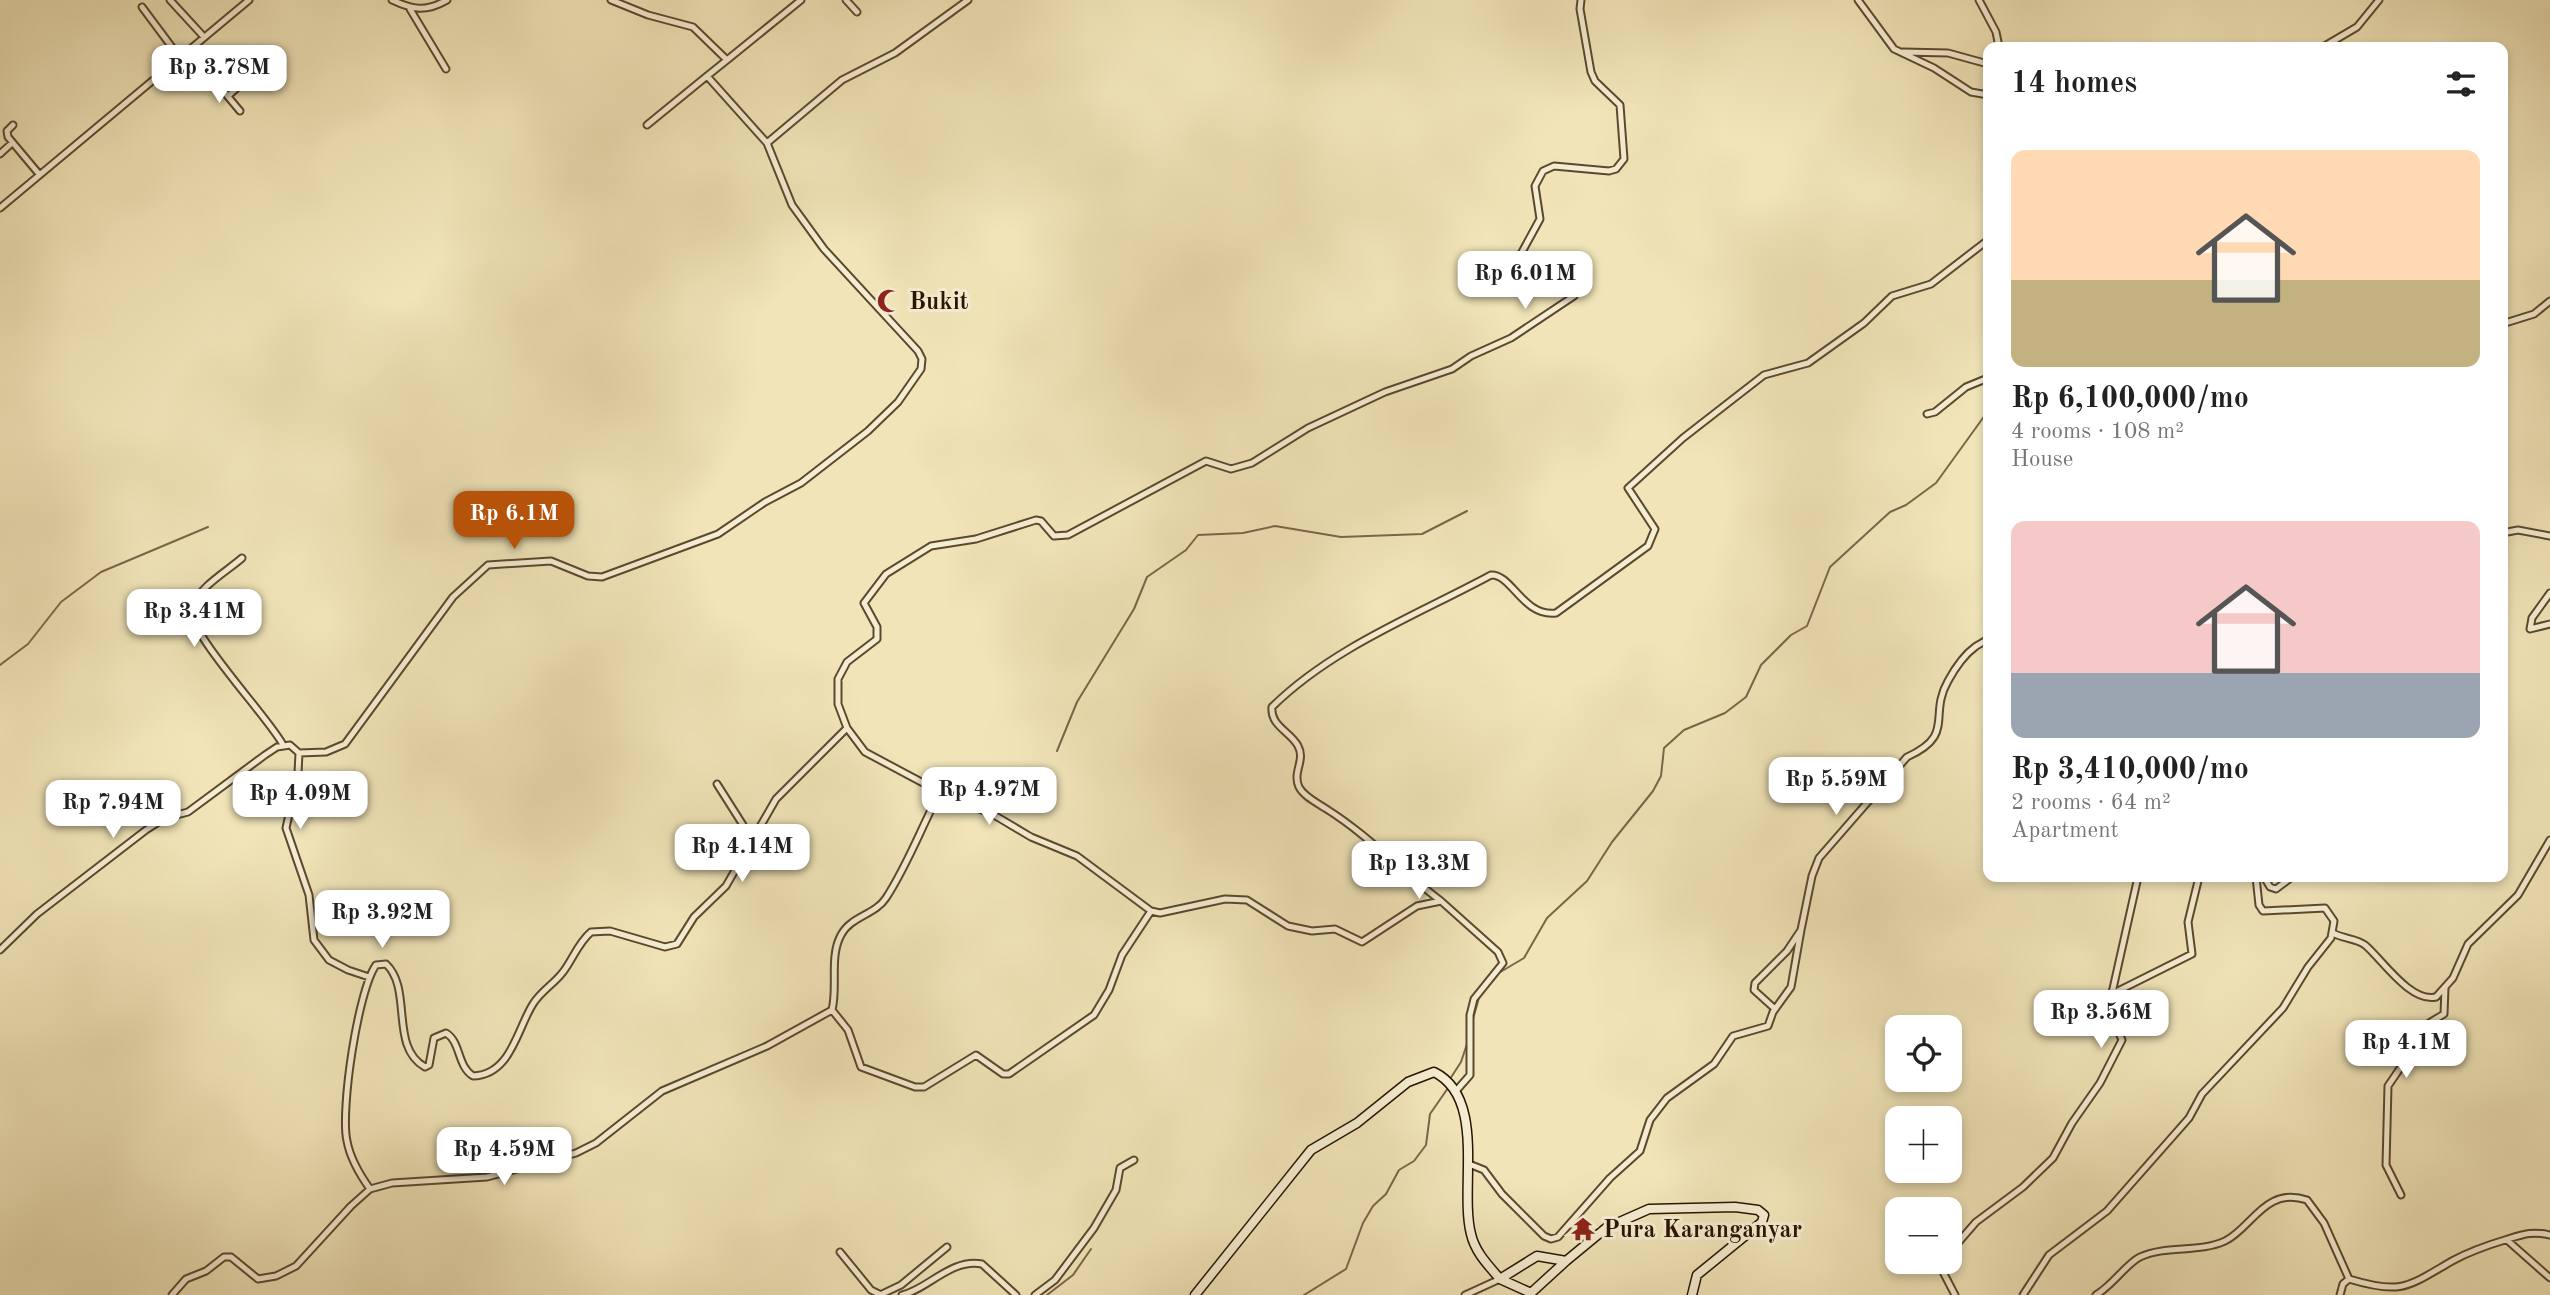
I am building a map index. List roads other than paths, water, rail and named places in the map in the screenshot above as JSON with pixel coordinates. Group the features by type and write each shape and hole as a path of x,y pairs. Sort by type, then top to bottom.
{"street":[{"path":"170,0 204,37"},
{"path":"0,208 249,0"},
{"path":"392,0 410,9 426,9 447,0"},
{"path":"611,0 648,15 693,27 727,60"},
{"path":"647,125 801,0"},
{"path":"846,0 857,12"},
{"path":"767,143 842,80 895,53 968,0"},
{"path":"1441,901 1417,906 1362,942 1335,929 1312,931 1289,926 1247,900 1215,901 1160,913 1151,911 1077,856 872,758 846,728 838,704 840,673 847,662 874,643 878,636 864,603 877,582 911,558 945,542 976,539 1036,520 1041,521 1054,536 1061,537 1206,461 1231,469 1252,463 1308,428 1385,392 1452,369 1471,356 1511,338 1574,296 1578,289 1575,283 1560,279 1532,281 1518,272 1516,263 1540,219 1535,186 1543,171 1554,166 1609,172 1616,169 1624,159 1620,105 1595,81 1591,72 1580,9 1581,0"},
{"path":"1858,0 1866,13 1880,25 1889,45 1934,68 1971,92 1983,94"},
{"path":"1979,0 1996,32 1998,42"},
{"path":"2332,42 2357,27 2379,0"},
{"path":"142,6 180,58"},
{"path":"410,9 446,69"},
{"path":"189,50 240,111"},
{"path":"1900,52 1948,53 1983,63"},
{"path":"217,83 241,61"},
{"path":"299,753 334,750 345,744 453,597 488,565 551,561 598,578 718,534 765,502 801,483 868,431 898,401 920,372 922,359 908,338 839,267 792,205 767,143 708,76"},
{"path":"228,96 246,80"},
{"path":"13,125 7,133 12,143 38,174"},
{"path":"0,154 12,143"},
{"path":"1456,1091 1471,1075 1470,1015 1474,999 1503,963 1498,952 1360,830 1303,794 1296,774 1302,755 1297,744 1271,715 1272,707 1374,633 1491,575 1500,576 1534,609 1556,612 1648,546 1655,528 1628,488 1683,438 1764,375 1808,363 1864,323 1892,296 1931,284 1983,244"},
{"path":"2508,322 2534,314 2550,301"},
{"path":"1927,414 1935,412 1966,387 1983,380"},
{"path":"2508,532 2518,530 2550,536"},
{"path":"242,558 201,593 192,605 191,616 209,647 269,720 284,745"},
{"path":"2550,593 2532,618 2530,629 2550,624"},
{"path":"1469,1164 1484,1170 1502,1194 1544,1236 1551,1239 1558,1237 1610,1178 1640,1151 1650,1120 1667,1098 1714,1064 1733,1036 1766,1028 1793,983 1801,930 1819,858 1907,757 1919,754 1934,738 1944,688 1966,657 1983,642"},
{"path":"370,1189 354,1162 345,1128 356,1023 369,977 380,963 386,964 394,973 406,1038 422,1066 429,1065 434,1038 446,1033 453,1039 466,1071 473,1076 483,1075 498,1066 510,1052 535,1001 563,972 588,934 610,931 653,944 674,946 681,941 694,917 726,886 748,842 776,799 846,728"},
{"path":"0,950 44,908 146,830 165,818 188,812 265,755 284,745 293,746 299,753 298,773 286,828 309,895 314,940 329,960 369,977"},
{"path":"717,784 743,825 748,842"},
{"path":"940,792 908,864 887,898 876,908 856,919 841,935 835,959 832,1010 848,1030 858,1064 881,1076 924,1087 976,1055 1003,1074 1009,1074 1094,1015 1109,990 1122,955 1151,911"},
{"path":"2333,933 2362,942 2399,981 2432,998 2445,988 2468,944 2518,895 2550,840"},
{"path":"2112,993 2137,882"},
{"path":"1962,1238 1976,1222 2023,1187 2053,1158 2122,1044 2118,1031 2099,1021 2098,1007 2112,993 2157,975 2192,954 2188,922 2198,882"},
{"path":"2023,1295 2049,1255 2107,1211 2189,1118 2202,1094 2283,1008 2333,933 2332,915 2325,908 2263,911 2259,905 2257,882"},
{"path":"2269,882 2276,889 2285,882"},
{"path":"1775,1009 1754,990 1755,984 1787,951 1801,930"},
{"path":"2401,1195 2386,1165 2388,1086 2418,1042 2424,1026 2444,1014 2445,988"},
{"path":"173,1295 186,1279 206,1271 224,1256 231,1257 258,1279 287,1272 302,1261 351,1206 370,1189 392,1184 487,1177 576,1153 596,1143 662,1091 767,1046 832,1010"},
{"path":"1195,1295 1311,1150 1357,1123 1420,1075 1434,1072 1450,1082 1456,1091 1464,1122 1469,1164 1468,1219 1472,1238 1480,1255 1500,1279 1531,1293 1606,1228 1649,1209 1730,1206 1761,1212 1764,1219 1757,1227 1697,1275 1692,1295"},
{"path":"1035,1295 1055,1280 1094,1228 1116,1190 1120,1168 1133,1160"},
{"path":"2096,1295 2140,1257 2225,1241 2259,1210 2290,1198 2307,1200 2318,1213 2348,1279 2373,1290 2403,1290 2422,1282 2465,1254 2533,1232 2550,1235"},
{"path":"2507,1240 2550,1278"},
{"path":"840,1252 871,1290 880,1295 901,1285 947,1247"},
{"path":"1465,1295 1500,1279 1538,1256 1566,1261"},
{"path":"902,1295 943,1272 976,1263 982,1264 1016,1295"},
{"path":"1944,1274 1955,1295"},
{"path":"2340,1295 2343,1284 2348,1279"}],"waterway":[{"path":"1497,974 1524,958 1547,918 1587,881 1612,842 1653,791 1661,776 1664,748 1684,730 1725,713 1746,697 1761,665 1791,635 1807,626 1830,567 1890,512 1906,505 1936,483 1983,418"},
{"path":"1057,751 1077,702 1134,609 1147,577 1186,550 1198,535 1243,533 1275,526 1341,537 1422,534 1467,511"},
{"path":"0,665 28,644 61,602 101,572 208,527"},
{"path":"1473,1019 1480,994"},
{"path":"1450,1079 1461,1062 1468,1041"},
{"path":"1304,1295 1346,1269 1363,1223 1373,1206 1386,1194 1399,1170 1414,1161 1426,1145 1430,1114 1448,1088"},
{"path":"1047,1295 1073,1275 1091,1249"}],"place":[{"name":"Bukit","path":"889,301"},
{"name":"Pura Karanganyar","path":"1583,1229"}]}
